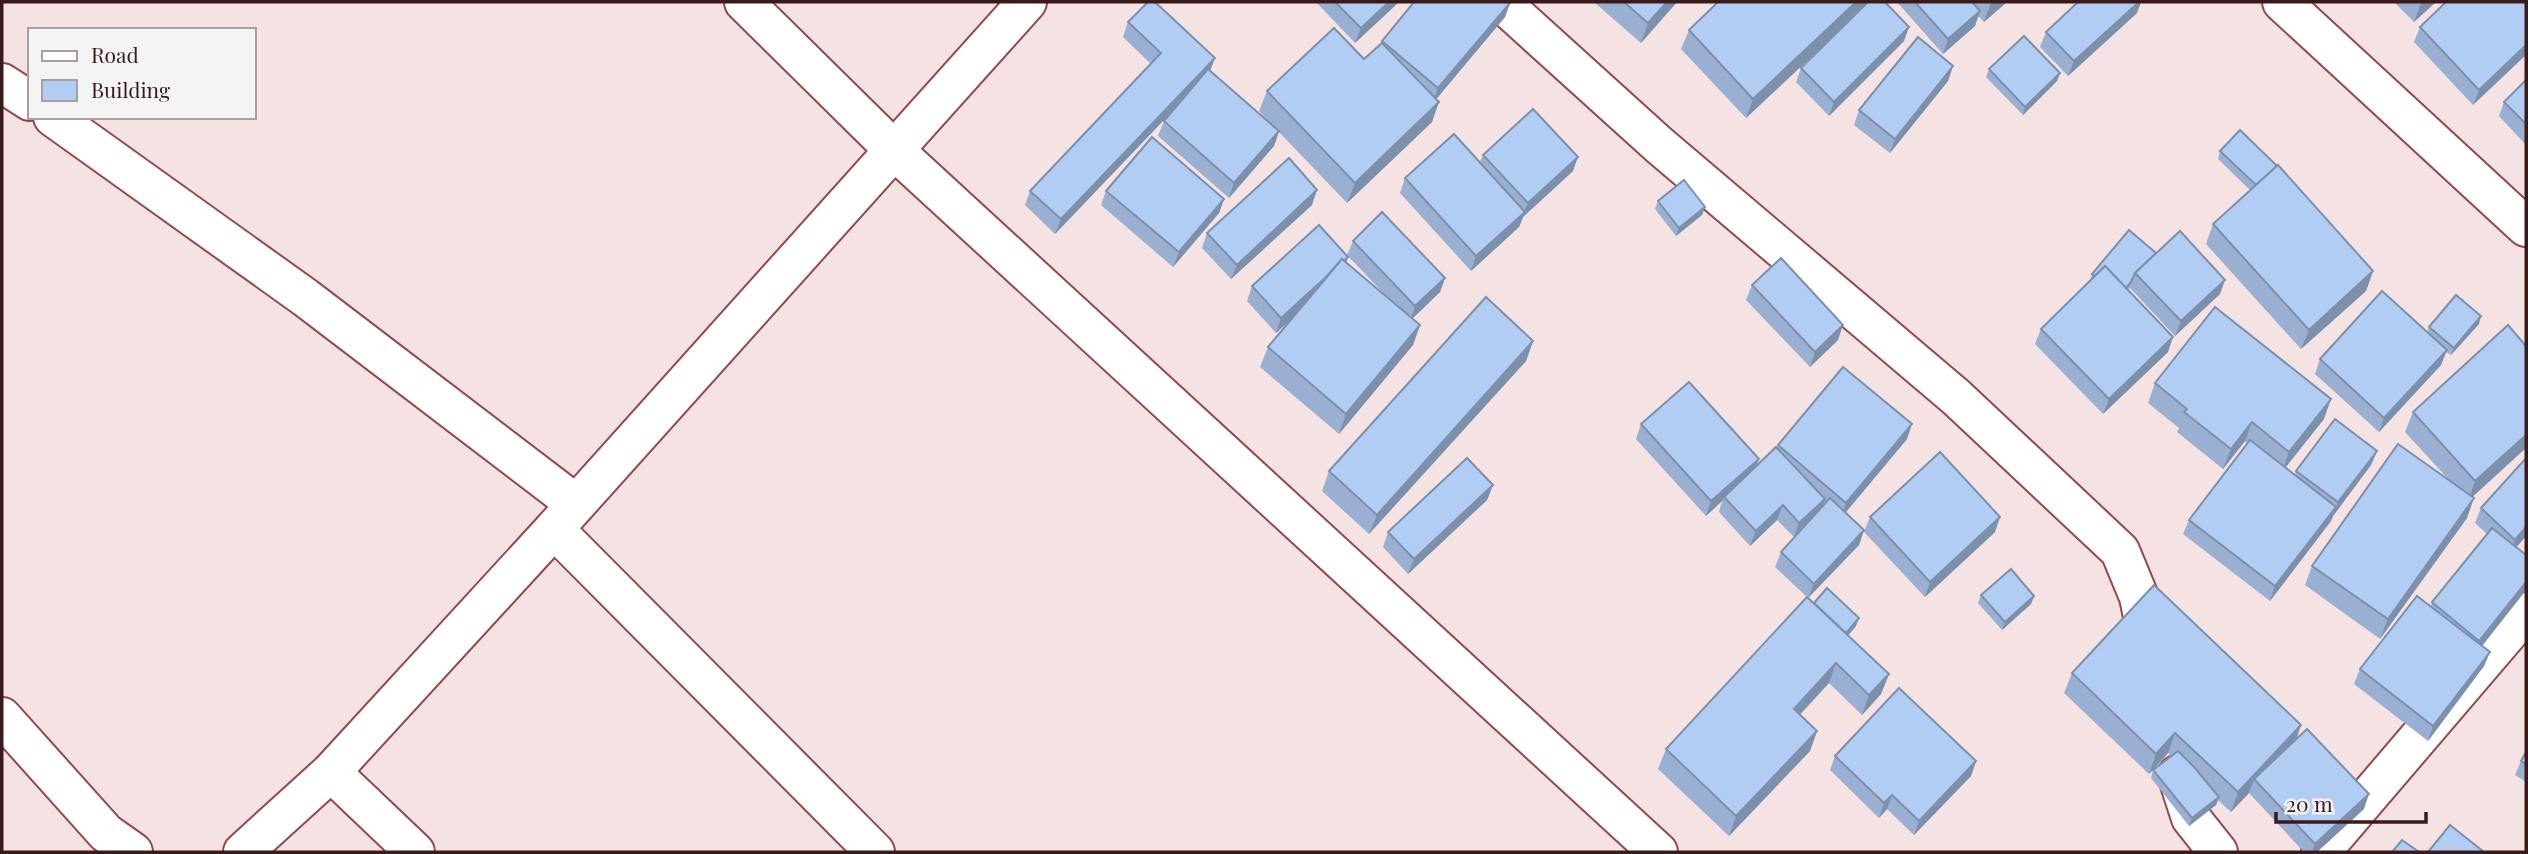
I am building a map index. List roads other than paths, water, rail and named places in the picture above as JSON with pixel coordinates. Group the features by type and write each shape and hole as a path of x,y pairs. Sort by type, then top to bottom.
{"street":[{"path":"744,2 894,150 1658,852"},
{"path":"243,852 331,772 565,517 1027,2"},
{"path":"1501,2 1659,145 1956,397 2120,551 2140,597 2158,687"},
{"path":"2283,2 2526,227"},
{"path":"2,83 28,99"},
{"path":"56,119 306,298 565,517 874,852"},
{"path":"2321,852 2526,612"},
{"path":"2,717 106,833 134,852"},
{"path":"2168,738 2173,764 2191,818 2218,852"},
{"path":"331,772 415,852"}]}
